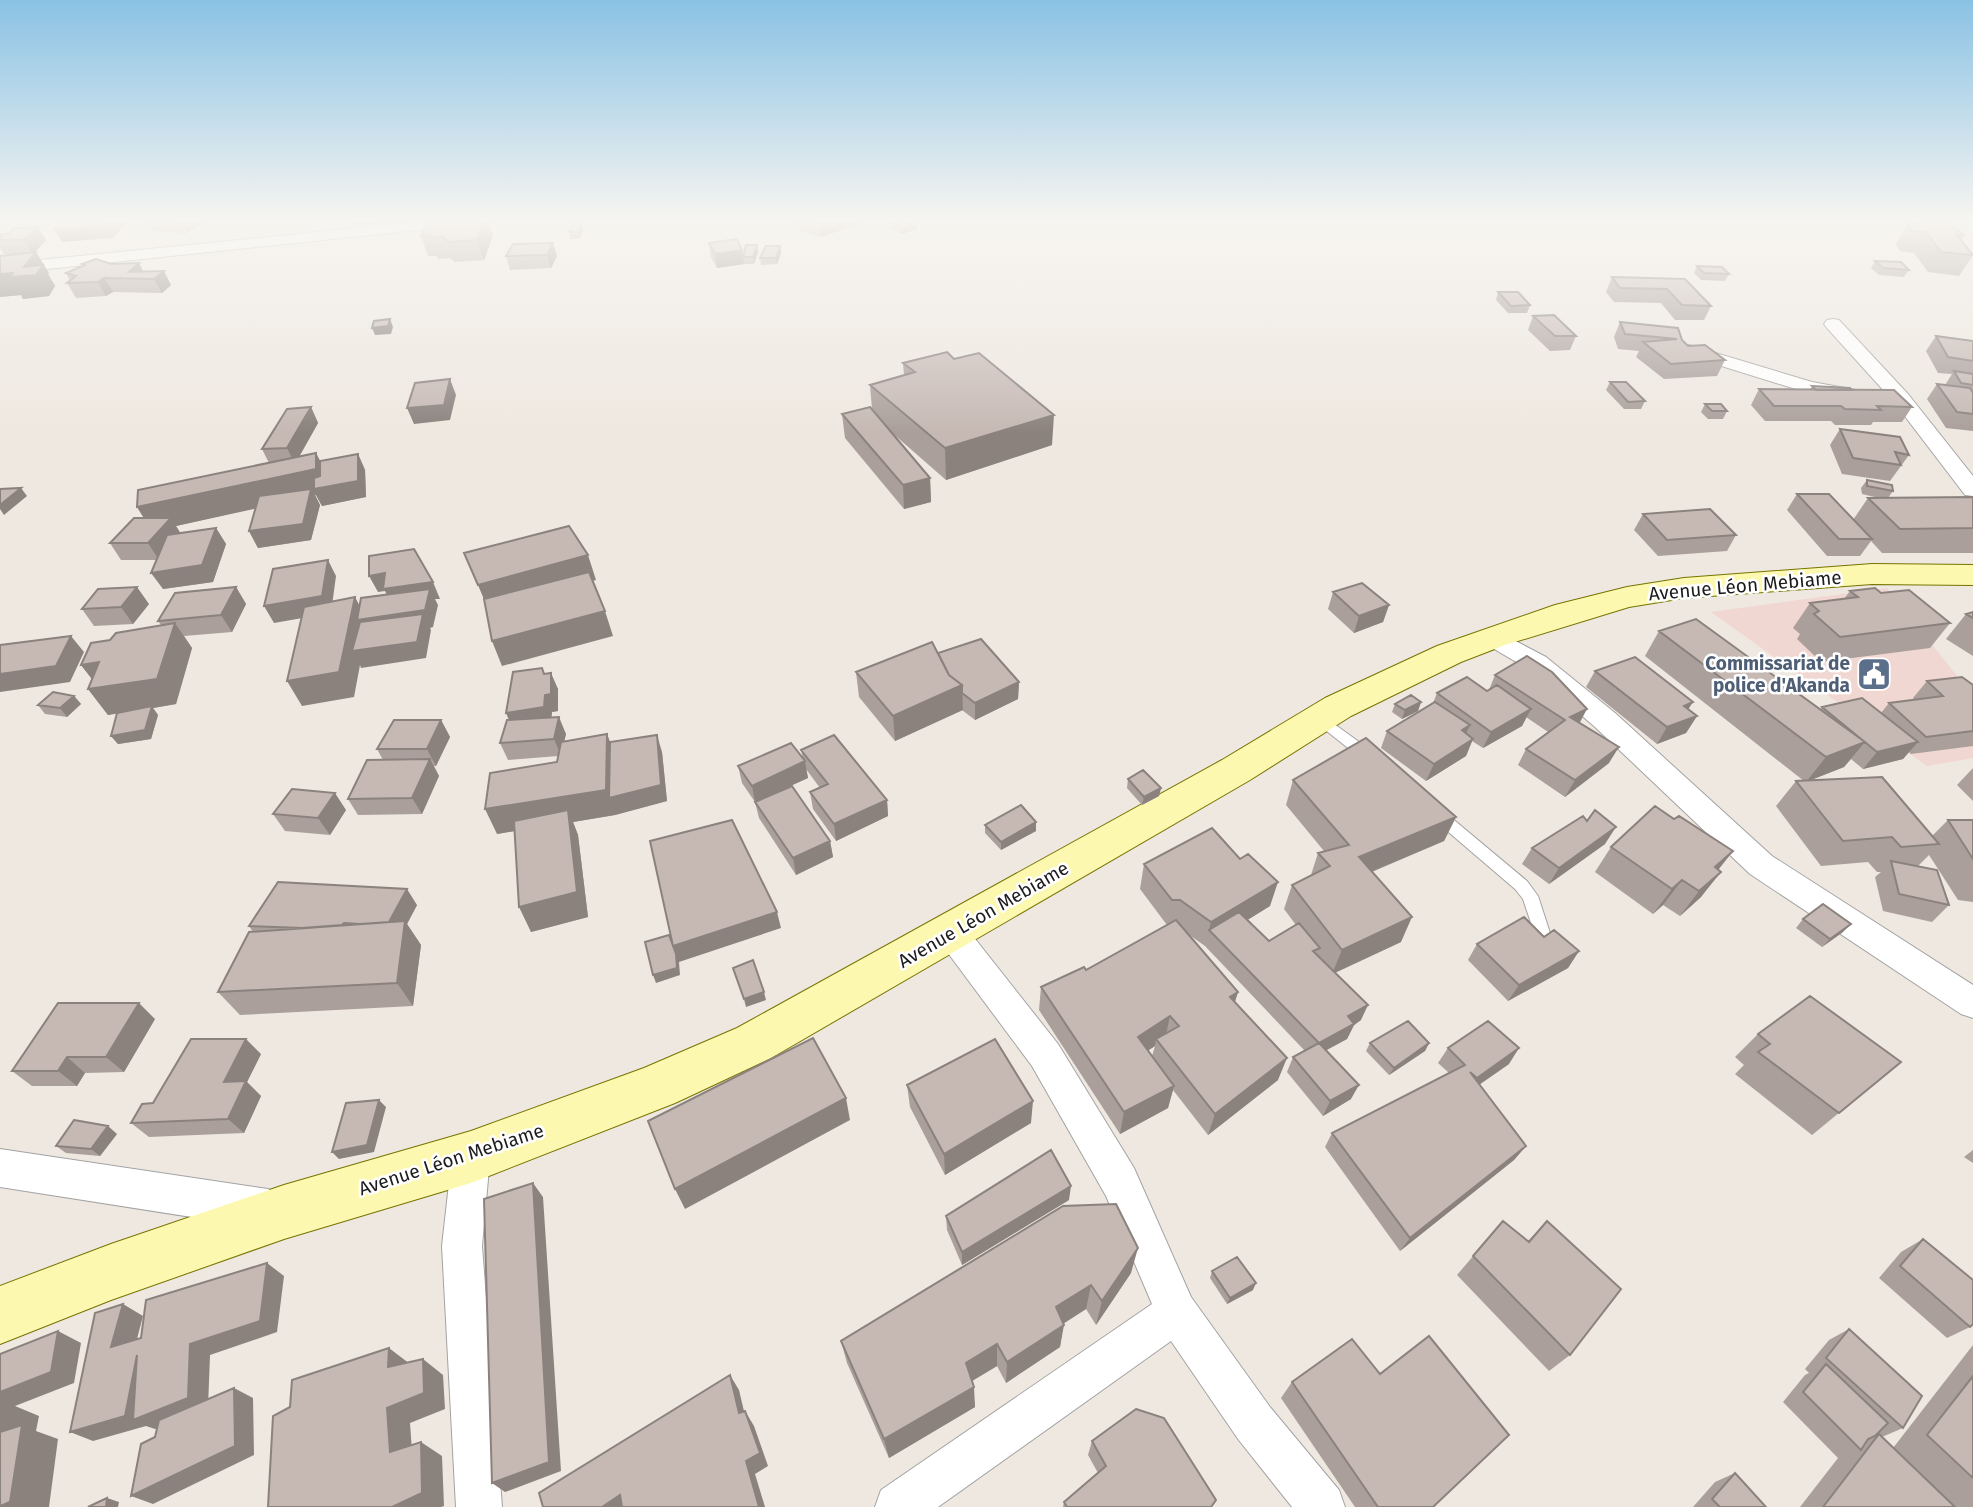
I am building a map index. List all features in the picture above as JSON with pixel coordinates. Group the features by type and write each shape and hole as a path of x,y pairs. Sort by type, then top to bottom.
{"street":[{"path":"1833,324 1900,398 1973,490"},
{"path":"1683,348 1809,387 1900,398"},
{"name":"Avenue Léon Mebiame","path":"0,1315 111,1272 284,1212 471,1157 657,1087 754,1043 856,988 950,931 1236,770 1338,707 1449,654 1493,637 1603,603 1684,588 1872,574 1917,572 1972,575"},
{"path":"1493,637 1537,663 1605,720 1761,865 1973,1003"},
{"path":"950,931 1045,1055 1107,1159 1120,1182 1176,1312 1254,1423 1322,1507"},
{"path":"471,1157 462,1245 479,1507"},
{"path":"0,1168 284,1212"},
{"path":"898,1507 1176,1312"}],"lane":[{"path":"1319,718 1378,764"},
{"path":"1429,807 1521,884 1530,896 1542,933"}],"shaded area":[{"path":"1887,588 1973,696 1973,758 1927,766 1711,612"}],"building":[{"path":"1498,292 1518,292 1530,305 1511,306"},
{"path":"1670,292 1698,292 1711,306 1682,305"},
{"path":"1554,315 1576,336 1555,336 1533,316"},
{"path":"390,319 388,326 372,328 374,321"},
{"path":"1620,322 1678,328 1682,340 1688,346 1705,345 1725,360 1671,364 1643,342 1677,339 1625,334"},
{"path":"1936,336 1973,341 1973,361 1948,357"},
{"path":"947,352 954,359 979,353 1054,415 945,448 870,385 915,372 903,363"},
{"path":"1954,371 1973,374 1973,385 1961,383"},
{"path":"450,379 444,405 407,408 415,383"},
{"path":"1610,382 1626,382 1645,401 1628,402"},
{"path":"1937,384 1970,388 1973,393 1973,414 1957,412"},
{"path":"1812,386 1850,388 1852,390 1816,390"},
{"path":"1759,389 1894,390 1912,407 1877,406 1881,410 1845,409 1841,406 1774,406"},
{"path":"1705,404 1721,404 1727,411 1712,411"},
{"path":"311,407 287,448 262,449 287,409"},
{"path":"870,407 930,478 903,485 842,414"},
{"path":"1840,429 1900,437 1909,455 1895,452 1901,465 1853,458"},
{"path":"316,453 316,469 137,507 138,490"},
{"path":"358,454 358,481 314,489 314,478 320,476 320,461"},
{"path":"1867,480 1892,485 1893,491 1867,486"},
{"path":"21,488 0,505 0,489"},
{"path":"311,489 303,524 249,531 259,496"},
{"path":"1797,494 1829,494 1872,539 1839,539"},
{"path":"1973,497 1973,528 1900,529 1868,498"},
{"path":"1710,509 1736,535 1667,540 1643,514"},
{"path":"134,518 171,518 148,543 110,543"},
{"path":"569,526 588,555 478,585 464,553"},
{"path":"216,528 202,565 151,573 167,535"},
{"path":"414,549 433,582 383,589 385,573 369,576 369,556"},
{"path":"328,560 322,596 264,606 273,569"},
{"path":"589,572 605,611 492,641 484,599"},
{"path":"1362,583 1389,605 1359,616 1333,592"},
{"path":"137,587 121,607 82,609 98,589"},
{"path":"236,587 221,615 158,621 175,593"},
{"path":"1875,588 1881,593 1909,590 1950,623 1840,637 1814,614 1819,611 1810,603 1858,597 1850,591"},
{"path":"430,589 425,610 357,620 361,598"},
{"path":"355,597 339,672 287,681 304,607"},
{"path":"423,614 417,642 352,651 360,622"},
{"path":"1696,619 1865,742 1826,757 1659,631"},
{"path":"175,623 157,679 88,689 99,662 81,665 91,643 110,640 116,633"},
{"path":"71,636 56,666 0,674 0,645"},
{"path":"981,639 1019,682 975,703 962,693 962,685 949,675 938,653"},
{"path":"932,642 949,675 962,685 893,716 856,672"},
{"path":"1527,656 1552,672 1587,709 1570,717 1619,747 1575,780 1526,749 1565,720 1495,675"},
{"path":"1635,657 1693,702 1684,706 1697,716 1667,727 1595,671"},
{"path":"542,668 544,674 551,673 551,694 545,695 544,707 506,713 513,672"},
{"path":"1467,677 1487,691 1497,685 1531,709 1491,732 1437,693"},
{"path":"1962,677 1973,685 1973,731 1926,737 1889,703 1943,696 1927,681"},
{"path":"53,692 74,696 60,708 38,705"},
{"path":"1411,695 1421,702 1405,710 1395,704"},
{"path":"1862,698 1918,742 1877,752 1822,707"},
{"path":"1435,702 1470,725 1462,730 1473,739 1434,764 1387,731"},
{"path":"152,706 145,730 111,736 117,713"},
{"path":"559,717 554,739 500,743 507,720"},
{"path":"394,720 441,720 427,749 377,749"},
{"path":"607,734 606,790 485,809 490,773 557,762 561,742"},
{"path":"657,735 661,785 609,798 610,742"},
{"path":"834,735 887,800 834,824 810,792 828,784 801,750"},
{"path":"1366,738 1456,817 1359,857 1412,917 1342,950 1292,885 1330,866 1318,853 1349,845 1293,780"},
{"path":"791,743 805,761 752,786 738,766"},
{"path":"430,759 412,798 348,799 367,760"},
{"path":"1143,770 1161,788 1144,797 1128,779"},
{"path":"1882,777 1939,844 1901,847 1892,837 1843,841 1796,781"},
{"path":"792,786 830,841 793,858 755,802"},
{"path":"292,789 335,793 318,818 273,814"},
{"path":"1021,805 1036,822 1001,842 985,825"},
{"path":"1655,806 1674,819 1679,816 1733,851 1715,867 1721,872 1699,891 1682,880 1672,889 1611,847"},
{"path":"568,810 577,892 519,907 514,821"},
{"path":"1595,810 1616,827 1559,868 1532,848 1583,816 1587,821"},
{"path":"732,820 777,912 673,946 650,841"},
{"path":"1948,820 1973,820 1973,859"},
{"path":"1212,828 1240,859 1248,854 1278,882 1211,922 1180,900 1172,900 1144,864"},
{"path":"1891,861 1937,870 1949,905 1899,894"},
{"path":"278,882 407,889 389,922 302,928 249,926"},
{"path":"1823,904 1851,924 1830,939 1803,919"},
{"path":"1239,912 1269,941 1299,923 1320,948 1313,951 1368,1005 1348,1016 1354,1024 1319,1043 1209,930"},
{"path":"1524,917 1544,937 1554,930 1579,951 1519,985 1477,944"},
{"path":"1176,920 1238,992 1230,997 1287,1058 1215,1114 1156,1039 1179,1026 1170,1016 1138,1037 1174,1086 1124,1112 1041,987 1084,967 1086,970"},
{"path":"405,921 397,983 218,992 249,932"},
{"path":"669,935 676,954 677,968 653,975 645,942"},
{"path":"753,960 764,992 744,999 733,968"},
{"path":"1810,996 1901,1062 1839,1113 1758,1052 1770,1044 1758,1034"},
{"path":"58,1003 139,1003 106,1057 67,1057 58,1071 12,1071"},
{"path":"1408,1021 1429,1043 1394,1068 1370,1043"},
{"path":"1488,1021 1519,1048 1477,1078 1470,1072 1526,1146 1410,1238 1332,1133 1465,1065 1448,1048"},
{"path":"813,1038 846,1098 675,1189 648,1121"},
{"path":"191,1039 246,1039 224,1082 246,1081 228,1119 131,1123 142,1104 153,1103"},
{"path":"995,1039 1033,1101 944,1154 907,1085"},
{"path":"1319,1043 1359,1085 1330,1101 1293,1057"},
{"path":"379,1100 367,1145 332,1152 346,1103"},
{"path":"74,1120 108,1126 91,1149 56,1146"},
{"path":"1051,1150 1071,1186 962,1252 946,1216"},
{"path":"533,1183 549,1462 492,1483 484,1199"},
{"path":"1116,1204 1138,1248 1102,1301 1091,1285 1056,1307 1064,1325 1007,1362 997,1344 966,1363 974,1387 884,1439 841,1341 1063,1206"},
{"path":"1503,1221 1529,1242 1547,1221 1621,1289 1570,1355 1473,1256"},
{"path":"1923,1239 1973,1280 1973,1324 1970,1327 1900,1266"},
{"path":"1237,1257 1256,1283 1230,1298 1212,1271"},
{"path":"267,1263 260,1321 190,1344 188,1398 133,1420 137,1355 125,1416 70,1432 95,1313 123,1304 111,1347 141,1338 146,1300"},
{"path":"1849,1329 1922,1396 1903,1428 1826,1358"},
{"path":"58,1331 51,1372 0,1392 0,1354"},
{"path":"1429,1336 1509,1435 1433,1507 1378,1507 1292,1382 1352,1339 1380,1374"},
{"path":"389,1348 388,1367 423,1359 424,1393 387,1408 390,1452 421,1442 422,1493 392,1507 268,1507 273,1416 290,1407 292,1380"},
{"path":"1826,1364 1888,1423 1868,1439 1861,1450 1803,1392"},
{"path":"730,1375 739,1413 745,1411 760,1453 746,1461 759,1507 622,1507 620,1495 602,1507 543,1507 539,1493"},
{"path":"1973,1376 1973,1478 1927,1435"},
{"path":"234,1388 235,1446 131,1496 141,1444 155,1437 159,1420"},
{"path":"1136,1409 1164,1418 1216,1500 1211,1507 1067,1507 1064,1502 1106,1466 1092,1441"},
{"path":"22,1425 10,1502 0,1506 0,1432"},
{"path":"1879,1434 1955,1507 1823,1507"},
{"path":"1735,1473 1766,1507 1720,1507 1712,1499"},
{"path":"107,1498 106,1507 88,1507"}],"place":[{"name":"Commissariat de police d'Akanda","path":"1874,674"}]}
